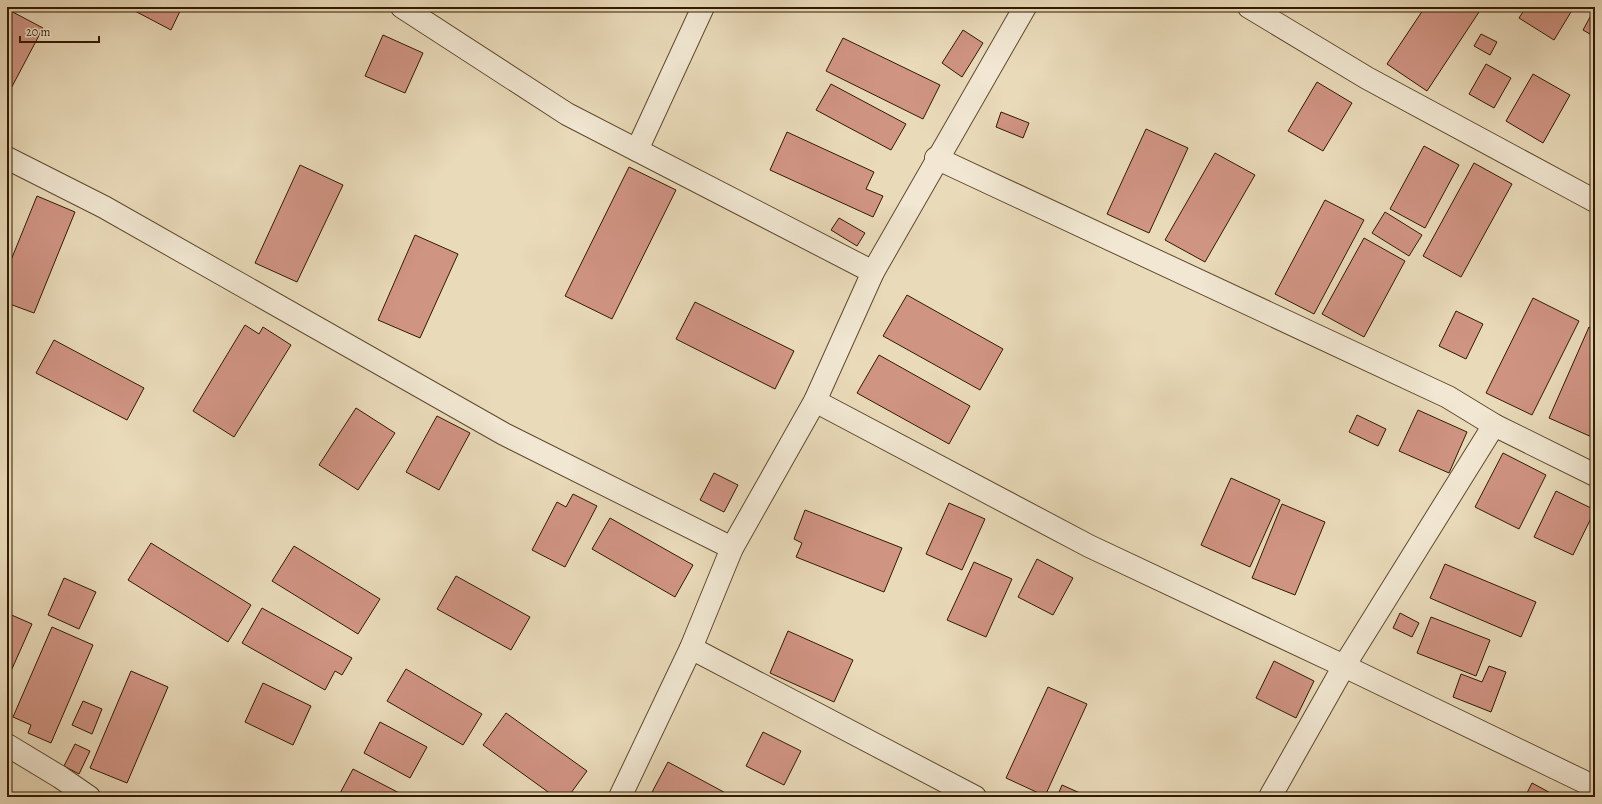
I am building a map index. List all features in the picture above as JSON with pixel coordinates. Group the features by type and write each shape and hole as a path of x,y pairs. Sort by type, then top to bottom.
{"street":[{"path":"402,7 567,114 873,272"},
{"path":"637,150 704,7"},
{"path":"620,797 691,648 732,548 815,401 873,272 936,158 1025,7"},
{"path":"1250,7 1367,78 1595,201"},
{"path":"7,158 104,207 504,434 732,548"},
{"path":"936,158 1448,397 1494,425 1595,475"},
{"path":"815,401 1088,546 1344,666 1595,787"},
{"path":"1270,797 1344,666 1494,425"},
{"path":"691,648 974,797"},
{"path":"7,745 90,797"}],"building":[{"path":"135,7 182,7 171,30 133,10"},
{"path":"1425,7 1472,7 1479,12 1427,91 1387,64"},
{"path":"1526,7 1574,7 1554,40 1519,18"},
{"path":"1595,8 1595,37 1583,30"},
{"path":"7,9 43,28 7,96"},
{"path":"963,30 983,43 962,77 942,63"},
{"path":"1481,34 1497,42 1490,55 1474,46"},
{"path":"383,35 423,53 405,93 365,76"},
{"path":"843,38 940,85 923,119 826,71"},
{"path":"1486,64 1511,78 1494,108 1469,94"},
{"path":"1533,74 1570,95 1543,143 1506,121"},
{"path":"1317,82 1352,103 1323,151 1288,131"},
{"path":"831,84 906,124 891,150 816,110"},
{"path":"1001,112 1029,123 1023,138 996,127"},
{"path":"1146,129 1188,148 1149,233 1107,214"},
{"path":"787,132 874,172 866,189 883,196 873,217 770,170"},
{"path":"1424,146 1459,165 1425,228 1390,209"},
{"path":"1215,153 1255,175 1205,262 1165,240"},
{"path":"1474,163 1512,184 1461,277 1423,256"},
{"path":"300,165 343,185 297,282 255,263"},
{"path":"629,167 676,190 612,319 565,296"},
{"path":"37,196 75,212 34,313 7,303 7,270"},
{"path":"1325,200 1364,220 1314,314 1275,294"},
{"path":"1385,212 1422,235 1409,256 1372,233"},
{"path":"839,218 865,233 857,246 831,230"},
{"path":"415,235 458,254 420,338 378,320"},
{"path":"1364,238 1405,261 1364,337 1322,314"},
{"path":"907,295 1003,349 980,390 883,336"},
{"path":"1533,298 1579,321 1532,415 1486,393"},
{"path":"695,302 794,351 775,389 676,339"},
{"path":"1456,311 1483,324 1466,359 1439,346"},
{"path":"245,325 259,334 263,327 291,345 234,437 193,411"},
{"path":"1589,327 1595,330 1594,438 1549,418"},
{"path":"54,340 144,388 127,420 36,373"},
{"path":"879,355 970,406 949,444 857,393"},
{"path":"356,408 395,433 358,490 319,465"},
{"path":"1418,410 1467,432 1449,473 1399,451"},
{"path":"1357,415 1386,429 1378,446 1349,432"},
{"path":"437,416 470,433 439,490 406,472"},
{"path":"1503,453 1546,475 1519,529 1475,507"},
{"path":"714,473 738,485 724,512 700,500"},
{"path":"1231,478 1280,500 1250,567 1201,545"},
{"path":"1556,491 1595,510 1573,555 1534,537"},
{"path":"573,494 597,506 565,567 532,550 557,502 566,507"},
{"path":"949,503 985,519 962,570 926,554"},
{"path":"1282,504 1325,522 1295,595 1252,578"},
{"path":"805,510 902,548 884,592 796,557 802,543 794,539"},
{"path":"610,518 693,565 675,597 592,549"},
{"path":"151,543 251,605 228,642 128,580"},
{"path":"294,546 380,599 358,634 272,581"},
{"path":"1037,559 1073,578 1053,615 1018,597"},
{"path":"974,562 1012,579 986,637 947,620"},
{"path":"1445,564 1536,602 1521,637 1430,598"},
{"path":"456,576 530,617 511,650 437,609"},
{"path":"64,578 96,592 79,629 48,615"},
{"path":"262,608 352,658 342,675 335,671 325,690 242,643"},
{"path":"7,613 32,624 7,680"},
{"path":"1400,613 1419,623 1412,637 1393,628"},
{"path":"1431,617 1490,640 1476,676 1417,653"},
{"path":"52,627 93,645 51,743 28,733 31,725 13,717"},
{"path":"788,631 853,660 834,702 770,673"},
{"path":"1274,661 1314,681 1296,718 1256,698"},
{"path":"1489,666 1506,672 1491,712 1453,697 1461,674 1482,682"},
{"path":"406,669 482,714 463,745 387,701"},
{"path":"131,671 168,687 127,783 90,768"},
{"path":"263,683 311,706 293,745 245,722"},
{"path":"1048,687 1087,704 1045,796 1006,778"},
{"path":"83,701 102,709 92,734 72,725"},
{"path":"506,713 587,771 568,797 555,797 483,745"},
{"path":"380,722 427,747 410,778 364,753"},
{"path":"763,732 801,751 784,785 746,766"},
{"path":"75,744 90,751 79,774 64,766"},
{"path":"668,762 733,797 650,796"},
{"path":"353,769 407,797 338,797"},
{"path":"1532,783 1558,797 1525,797"},
{"path":"1062,785 1089,797 1057,797"}]}
